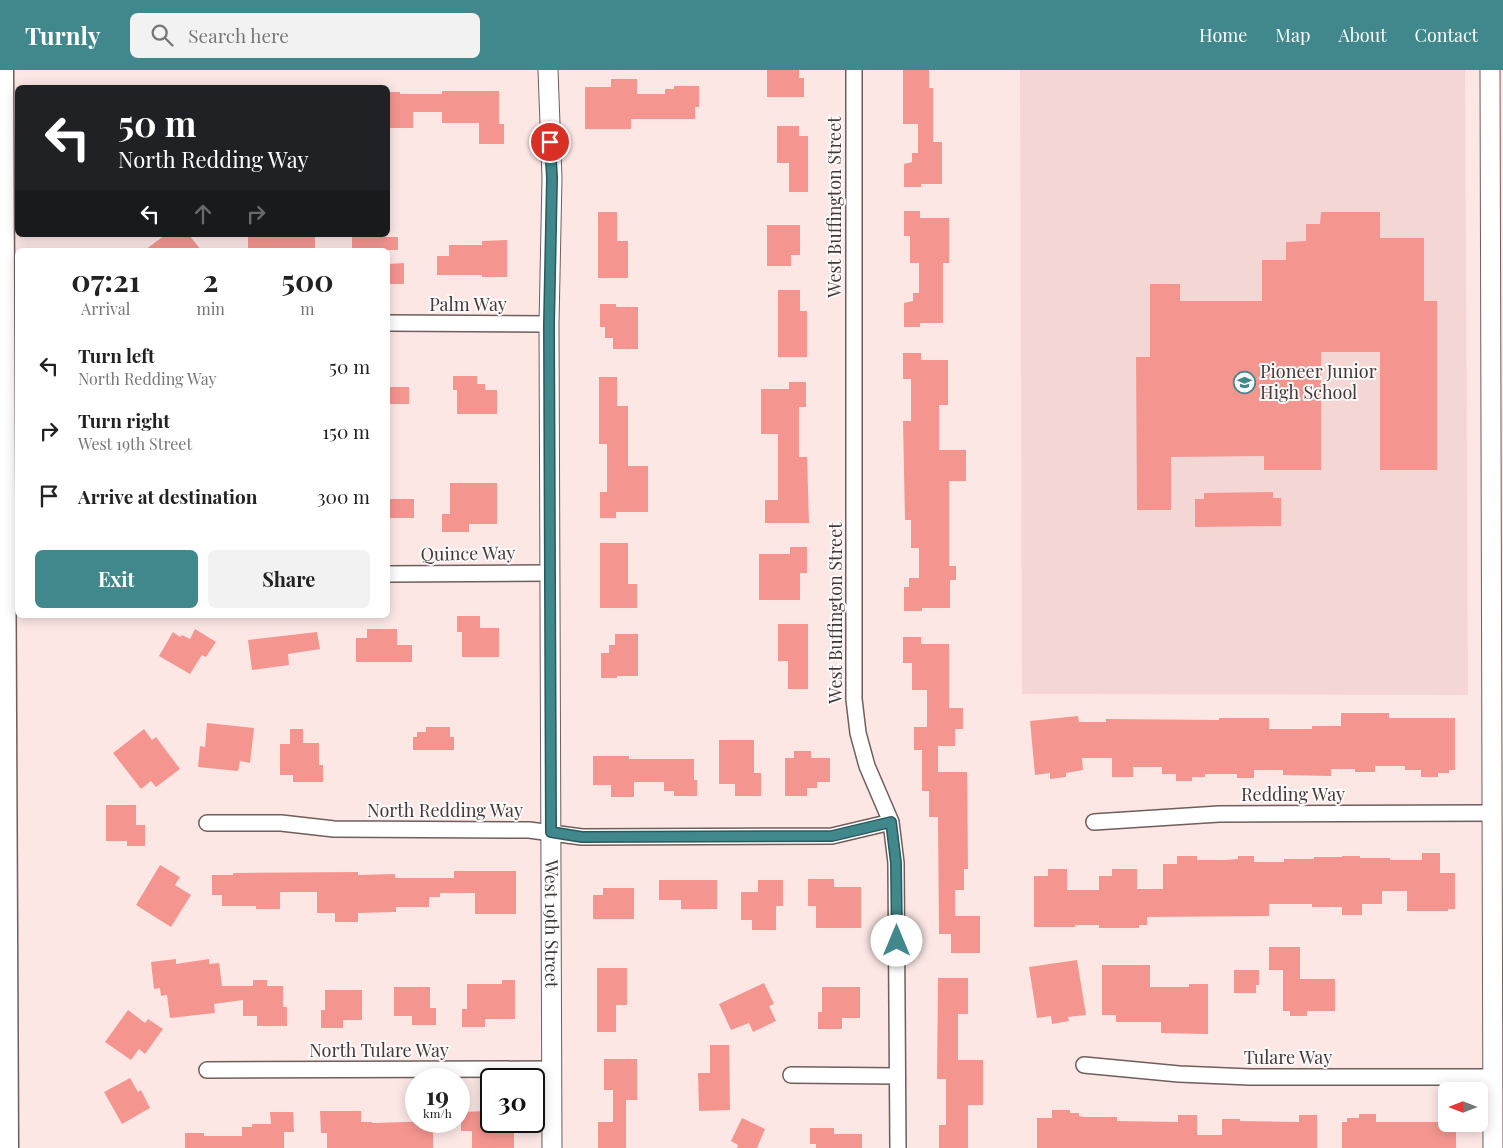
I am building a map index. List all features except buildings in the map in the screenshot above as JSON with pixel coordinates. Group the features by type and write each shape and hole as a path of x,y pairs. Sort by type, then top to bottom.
{"highway":[{"path":"2,70 7,1148"}],"main road":[{"name":"West 19th Street","path":"548,70 552,178 549,324 552,1148"},
{"path":"1490,70 1493,1148"}],"street":[{"name":"West Buffington Street","path":"854,70 854,699 858,733 867,766 891,822 896,863 898,1148"},
{"name":"Palm Way","path":"390,323 549,324"},
{"name":"Quince Way","path":"390,574 550,573"},
{"name":"Redding Way","path":"1094,822 1219,814 1492,813"},
{"name":"North Redding Way","path":"207,823 282,823 334,829 529,830 582,837 832,836 891,822"},
{"name":"Tulare Way","path":"1084,1065 1179,1074 1250,1078 1493,1077"},
{"name":"North Tulare Way","path":"207,1070 552,1069"},
{"path":"791,1075 897,1076"}],"shaded area":[{"name":"Pioneer Junior High School","path":"1020,70 1465,70 1468,695 1022,694"}],"place":[{"name":"Pioneer Junior High School","path":"1244,382"}],"route":[{"path":"550,142 552,178 549,324 551,832 582,837 832,836 891,822 896,863 897,941"}]}
